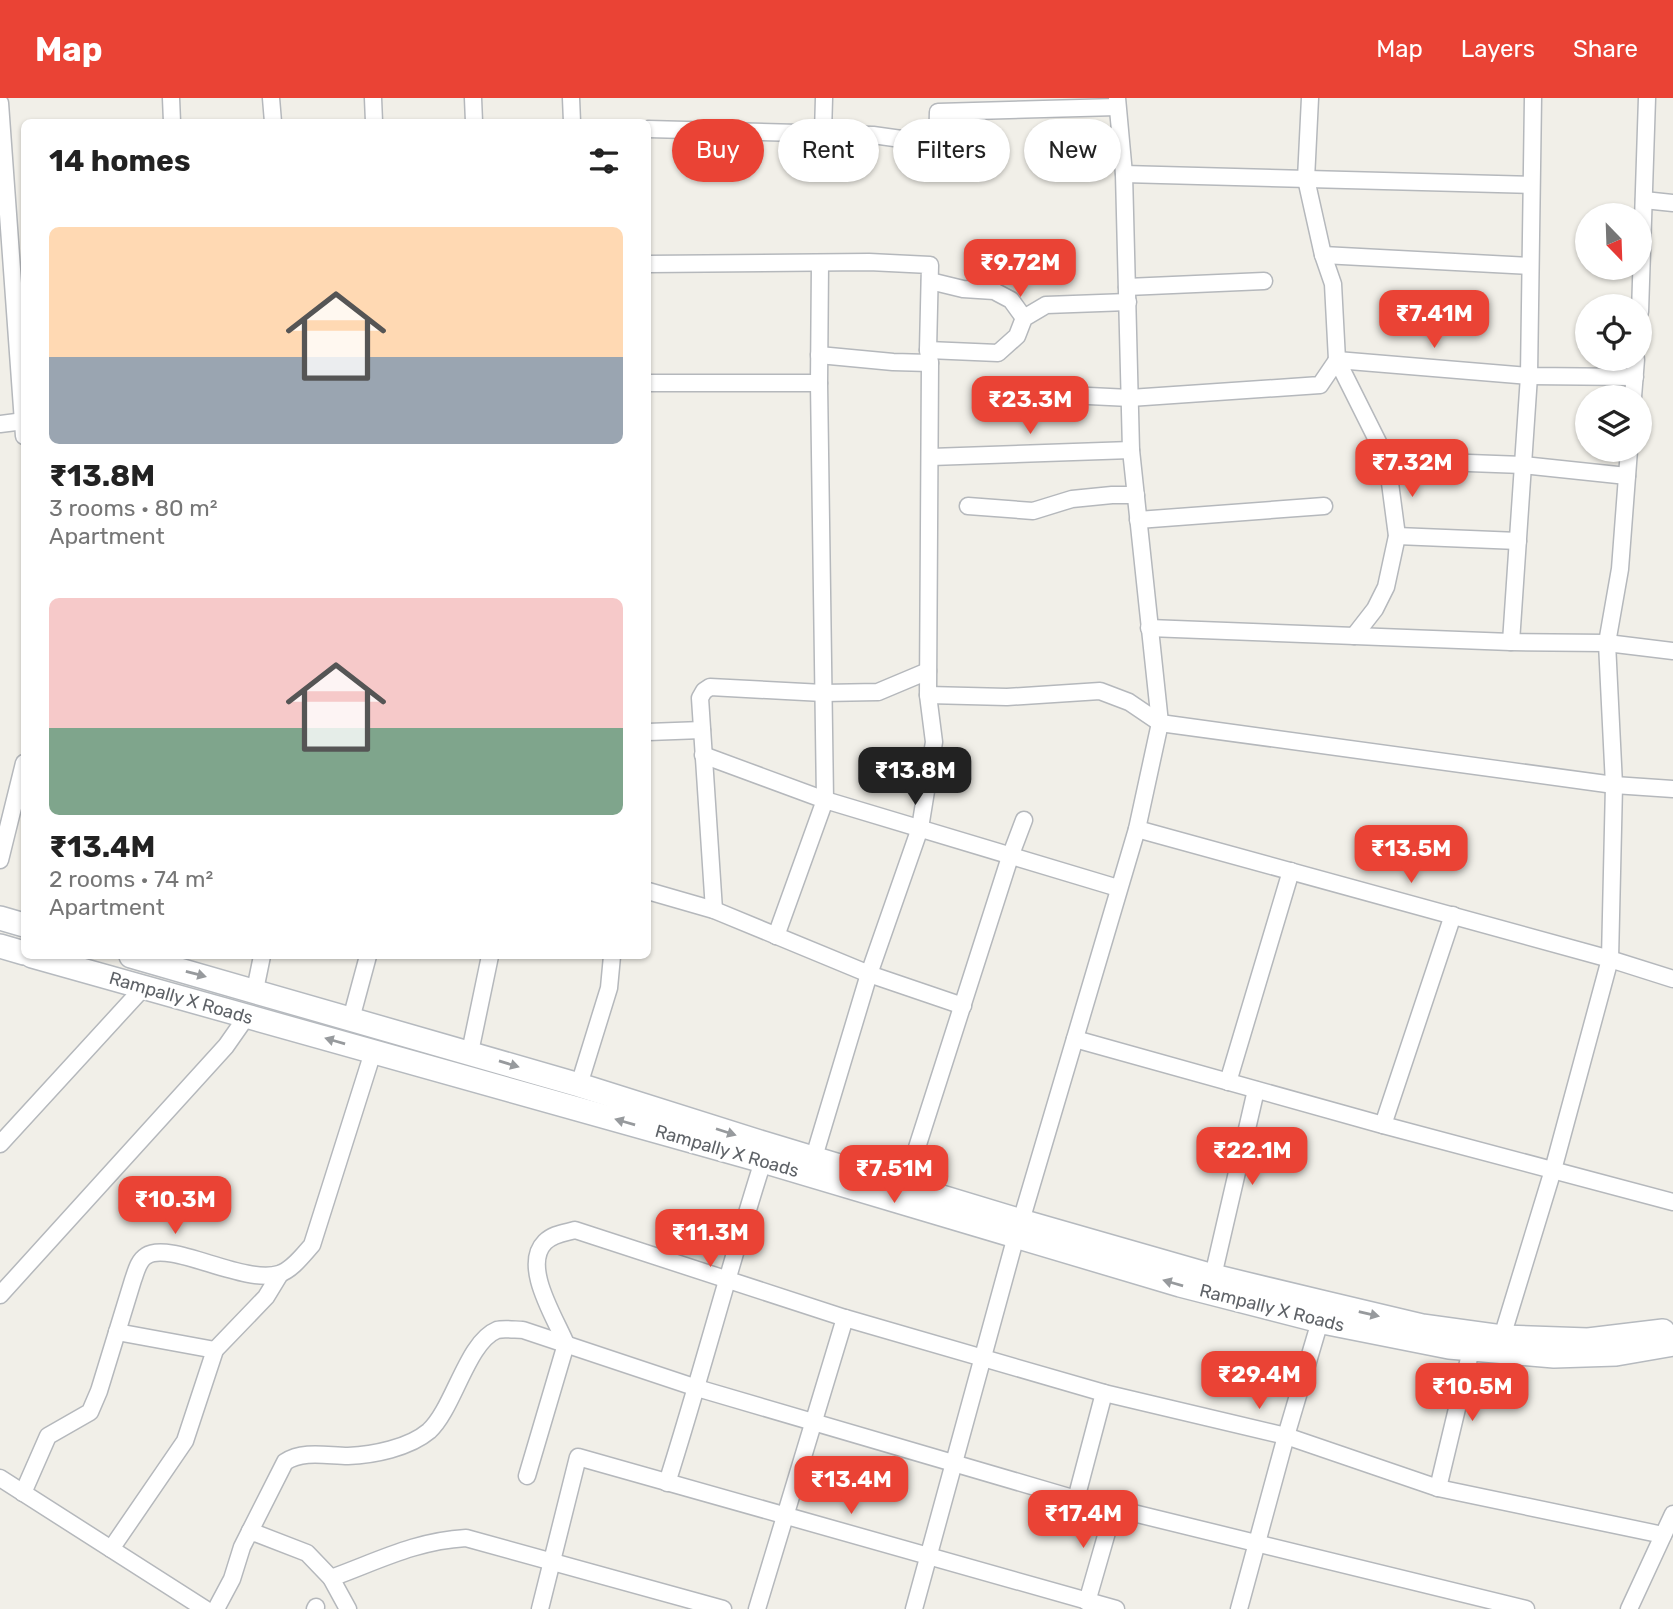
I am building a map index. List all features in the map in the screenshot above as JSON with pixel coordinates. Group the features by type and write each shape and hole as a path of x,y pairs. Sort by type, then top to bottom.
{"main road":[{"path":"0,918 21,924"},
{"path":"0,946 21,952"},
{"name":"Rampally X Roads","path":"43,959 763,1161 1018,1228 1180,1285 1320,1321 1471,1350 1553,1356 1616,1354 1673,1344"},
{"path":"142,959 579,1084 905,1185 1018,1228 1213,1276 1422,1326 1502,1337 1588,1340 1673,1329"},
{"path":"407,1062 416,1037"}],"street":[{"path":"171,98 172,119"},
{"path":"271,98 273,119"},
{"path":"373,98 374,119"},
{"path":"473,98 474,119"},
{"path":"571,98 572,119"},
{"path":"823,119 824,98"},
{"path":"1310,98 1306,179 1323,255 1333,284 1336,360 1387,460 1397,536 1386,587 1375,609 1354,636"},
{"path":"1511,642 1529,376 1532,98"},
{"path":"1641,294 1647,98"},
{"path":"0,103 21,387"},
{"path":"879,136 937,144 938,105 1117,103 1124,174 1131,450 1160,723 1137,829 1018,1228 914,1609"},
{"path":"651,128 778,132"},
{"path":"1124,174 1531,185"},
{"path":"1644,200 1673,203"},
{"path":"1323,255 1530,266"},
{"path":"776,936 825,800 819,383 820,262"},
{"path":"651,264 820,262 930,265 928,695 934,742 920,828 869,974 814,1157"},
{"path":"930,281 963,289 994,291 1011,300 1024,318"},
{"path":"819,355 893,362 929,356 998,353 1017,336 1024,318 1046,305 1264,281"},
{"path":"1336,360 1529,376 1635,377"},
{"path":"1048,394 1130,398 1320,386 1336,360"},
{"path":"1634,385 1635,371"},
{"path":"651,383 819,383"},
{"path":"0,424 21,421"},
{"path":"931,457 1131,450"},
{"path":"1387,460 1523,465 1627,476"},
{"path":"1502,1337 1553,1170 1610,959 1614,785 1607,643 1620,569 1628,462"},
{"path":"968,506 1033,511 1072,499 1136,495"},
{"path":"1138,520 1324,506"},
{"path":"1397,536 1518,541"},
{"path":"1149,628 1511,642 1607,643 1673,651"},
{"path":"714,910 700,698 704,691 710,687 823,693 878,692 928,671"},
{"path":"928,695 1007,697 1100,691 1129,702 1160,723 1614,785 1673,789"},
{"path":"651,733 702,730"},
{"path":"703,755 825,800 1118,888"},
{"path":"0,860 21,796"},
{"path":"905,1185 1024,820"},
{"path":"1137,829 1454,915 1673,979"},
{"path":"1228,1082 1291,871"},
{"path":"651,892 714,910 869,974 963,1006"},
{"path":"1383,1125 1454,915"},
{"path":"255,990 261,959"},
{"path":"351,1019 367,959"},
{"path":"470,1052 490,959"},
{"path":"579,1084 609,988 612,959"},
{"path":"0,1144 144,987"},
{"path":"0,1295 226,1046 247,1016"},
{"path":"1074,1039 1673,1202"},
{"path":"111,1549 185,1441 215,1350 266,1297 280,1274 298,1261 312,1245 373,1052"},
{"path":"1213,1276 1256,1090"},
{"path":"667,1483 763,1161"},
{"path":"527,1476 566,1344 539,1282 538,1257 543,1243 555,1235 575,1230 845,1318 1104,1393 1286,1436 1438,1488 1663,1535"},
{"path":"23,1493 48,1436 90,1412 140,1262 147,1255 157,1252 171,1254 254,1276 280,1274"},
{"path":"757,1609 845,1318"},
{"path":"1239,1609 1320,1321"},
{"path":"216,1609 232,1579 242,1547 282,1466 294,1456 351,1456 396,1448 427,1432 443,1414 482,1340 498,1329 523,1330 697,1388 1076,1499 1526,1609"},
{"path":"117,1332 215,1350"},
{"path":"1438,1488 1471,1350"},
{"path":"1076,1499 1104,1393"},
{"path":"540,1609 578,1457 1116,1609"},
{"path":"0,1478 205,1609"},
{"path":"1087,1602 1114,1508"},
{"path":"1629,1609 1673,1514"},
{"path":"250,1531 307,1553 331,1578 348,1609"},
{"path":"331,1578 438,1539 466,1538 723,1609"}]}
